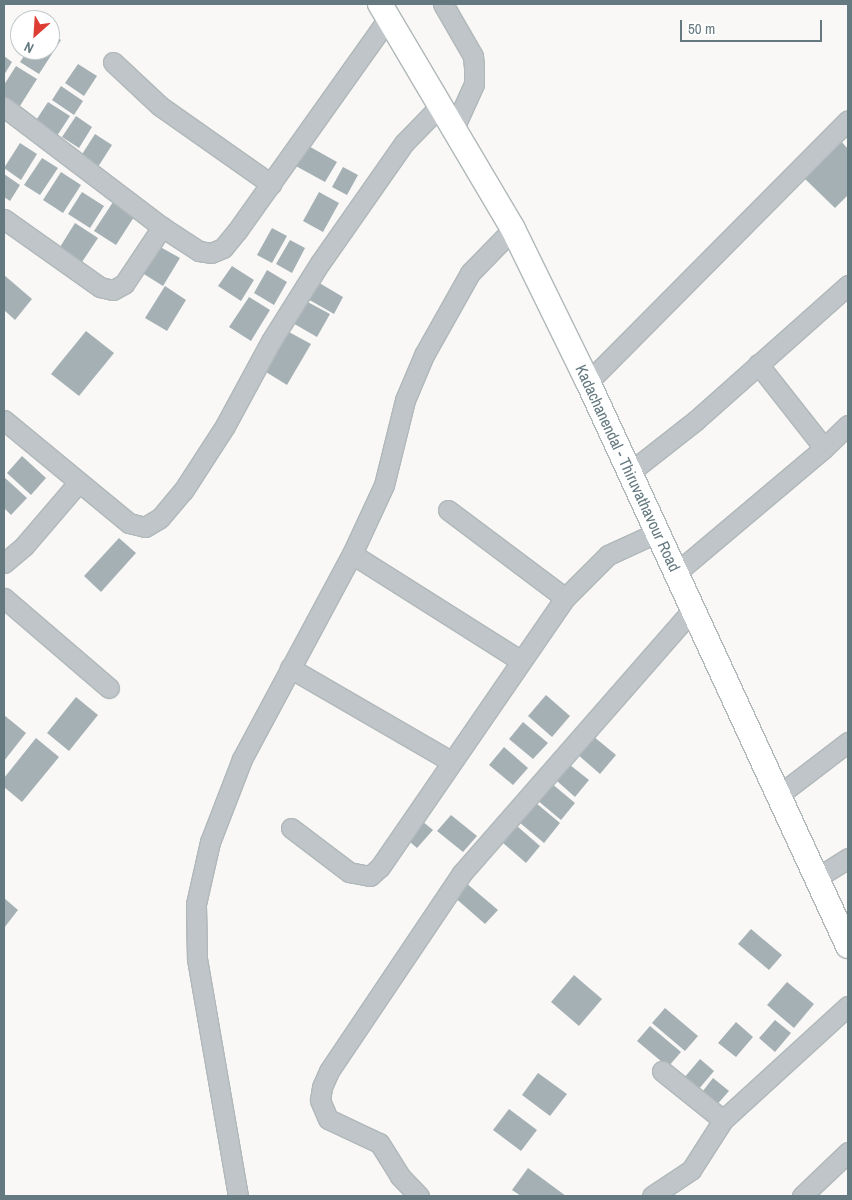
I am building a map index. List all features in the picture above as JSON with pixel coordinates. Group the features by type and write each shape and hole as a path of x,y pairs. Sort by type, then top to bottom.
{"main road":[{"name":"Kadachanendal - Thiruvathavour Road","path":"384,10 455,126 513,229 588,382 656,533 780,794 848,946"}],"street":[{"path":"443,4 472,56 474,68 474,84 455,126"},
{"path":"4,107 162,227 199,251 211,253 223,248 271,184 384,10"},
{"path":"113,62 160,106 271,184"},
{"path":"4,420 78,483 130,523 145,527 160,518 183,491 225,426 272,340 320,263 404,143 441,105"},
{"path":"588,382 848,120"},
{"path":"4,219 100,286 114,290 124,284 162,227"},
{"path":"238,1196 197,958 196,904 210,842 242,759 352,554 384,485 405,400 424,355 470,273 513,229"},
{"path":"630,472 695,421 848,285"},
{"path":"758,364 824,448"},
{"path":"676,572 824,448 848,425"},
{"path":"4,563 24,546 78,483"},
{"path":"448,510 565,598"},
{"path":"291,828 349,872 370,876 380,867 565,598 608,555 656,533"},
{"path":"352,554 521,661"},
{"path":"4,598 109,688"},
{"path":"419,1196 400,1176 379,1142 328,1119 320,1100 322,1087 329,1071 462,874 693,609"},
{"path":"290,668 452,762"},
{"path":"780,794 848,742"},
{"path":"818,877 848,858"},
{"path":"652,1196 691,1170 722,1120 848,1006"},
{"path":"662,1071 722,1120"},
{"path":"802,1196 848,1152"}],"building":[{"path":"4,56 12,62 4,75"},
{"path":"21,60 48,60 39,74 20,62"},
{"path":"78,64 97,76 84,96 65,83"},
{"path":"16,66 37,79 18,109 4,100 4,85"},
{"path":"61,86 83,101 74,115 52,100"},
{"path":"48,102 70,116 53,142 31,128"},
{"path":"76,116 92,127 79,148 62,137"},
{"path":"95,134 112,145 96,170 79,159"},
{"path":"840,140 848,149 848,195 835,208 803,177"},
{"path":"20,143 37,154 21,180 4,168"},
{"path":"305,144 337,162 325,182 294,165"},
{"path":"42,158 58,168 40,195 24,185"},
{"path":"343,167 358,175 347,195 332,187"},
{"path":"61,172 81,185 63,213 43,200"},
{"path":"4,174 20,185 10,201 4,197"},
{"path":"82,192 104,206 90,228 68,214"},
{"path":"319,192 339,203 323,232 303,221"},
{"path":"113,202 134,217 116,245 94,231"},
{"path":"75,223 98,238 82,262 60,247"},
{"path":"272,228 287,236 272,263 257,255"},
{"path":"290,240 305,248 292,273 276,264"},
{"path":"155,244 180,258 163,286 139,271"},
{"path":"232,266 254,280 241,301 218,286"},
{"path":"267,270 287,282 274,305 254,293"},
{"path":"4,275 32,299 15,320 4,310"},
{"path":"316,281 343,297 334,314 306,298"},
{"path":"165,286 186,300 167,331 145,318"},
{"path":"249,297 270,310 251,341 229,327"},
{"path":"304,300 330,314 317,337 291,322"},
{"path":"86,331 114,353 79,396 51,374"},
{"path":"289,332 311,344 287,385 266,372"},
{"path":"22,456 46,478 31,495 7,473"},
{"path":"4,477 27,498 11,515 4,508"},
{"path":"119,538 136,553 101,592 84,576"},
{"path":"546,695 570,716 552,737 528,716"},
{"path":"76,697 98,715 69,751 47,733"},
{"path":"4,715 26,733 4,761"},
{"path":"523,722 548,743 533,759 509,739"},
{"path":"593,736 616,755 600,774 577,754"},
{"path":"36,738 59,757 22,802 4,787 4,778"},
{"path":"504,747 528,768 513,785 489,765"},
{"path":"570,765 589,780 575,797 557,781"},
{"path":"551,783 575,803 561,820 537,800"},
{"path":"536,803 560,823 544,843 519,822"},
{"path":"451,815 477,836 463,852 437,831"},
{"path":"417,817 433,830 417,848 402,835"},
{"path":"517,826 540,846 526,863 503,843"},
{"path":"465,882 498,910 485,924 453,896"},
{"path":"4,898 18,910 4,928"},
{"path":"751,929 782,955 769,970 738,944"},
{"path":"574,975 602,999 579,1026 551,1002"},
{"path":"787,982 814,1004 794,1028 767,1005"},
{"path":"665,1008 698,1036 685,1051 652,1023"},
{"path":"775,1020 791,1033 775,1052 759,1038"},
{"path":"736,1022 753,1037 736,1057 718,1043"},
{"path":"650,1026 681,1052 668,1067 637,1041"},
{"path":"700,1059 714,1071 698,1090 684,1078"},
{"path":"538,1073 567,1094 550,1116 522,1095"},
{"path":"713,1078 729,1091 714,1108 699,1096"},
{"path":"509,1109 537,1130 521,1151 493,1130"},
{"path":"528,1168 566,1196 521,1196 512,1190"}]}
